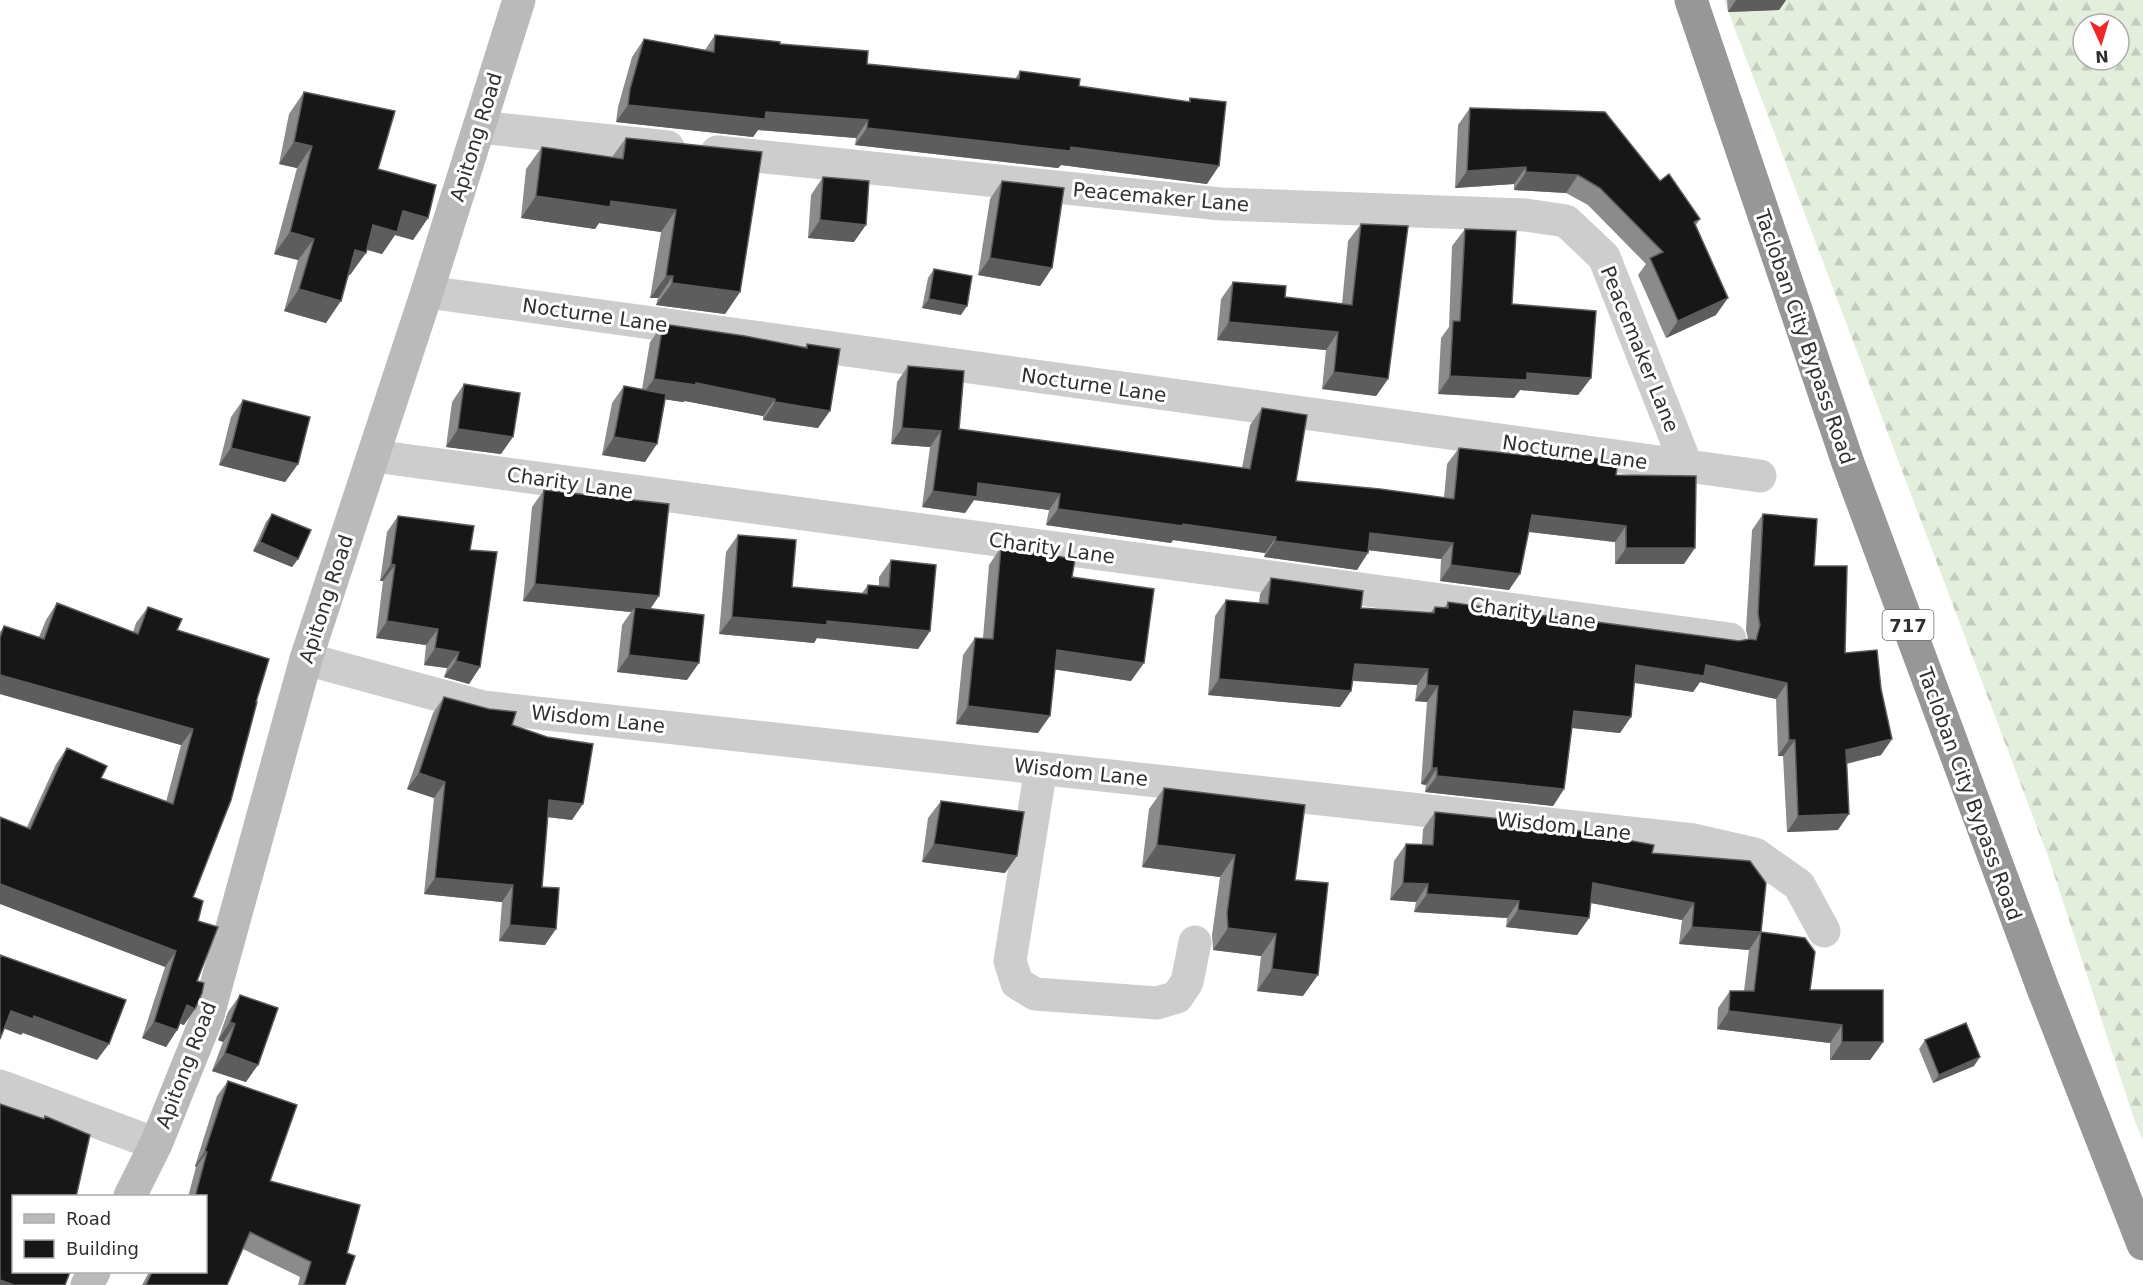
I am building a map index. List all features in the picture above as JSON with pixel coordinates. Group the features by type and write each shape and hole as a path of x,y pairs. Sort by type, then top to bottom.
{"highway":[{"name":"Tacloban City Bypass Road","path":"1690,0 1848,463 2037,975 2143,1244"}],"street":[{"name":"Apitong Road","path":"131,1195 156,1144 208,1016 306,659 374,456 519,0"},
{"name":"Peacemaker Lane","path":"479,127 1221,204 1526,215 1566,221 1604,257 1687,467"},
{"name":"Nocturne Lane","path":"427,292 1760,476"},
{"name":"Charity Lane","path":"374,456 1730,639"},
{"name":"Wisdom Lane","path":"306,659 483,706 1694,840 1755,854 1799,885 1824,930"},
{"path":"1041,768 1010,961 1017,983 1035,994 1157,1003 1177,997 1188,982 1195,942"},
{"path":"0,1086 156,1144"}],"green space":[{"path":"1724,0 2143,0 2143,1140 2134,1119 2049,859"}],"building":[{"path":"715,35 780,42 780,44 868,51 867,64 1019,79 1020,71 1080,79 1079,86 1190,102 1190,98 1226,102 1219,166 1071,147 1070,151 867,128 868,120 766,112 765,119 628,105 630,89 644,39 714,52"},
{"path":"304,92 395,111 378,169 436,185 428,218 403,211 397,232 373,225 366,253 355,250 341,301 299,289 314,239 290,232 312,146 294,142"},
{"path":"1470,108 1605,112 1660,181 1669,174 1700,219 1694,222 1728,298 1678,321 1650,258 1663,252 1600,188 1578,175 1526,172 1526,167 1467,171"},
{"path":"626,138 762,152 740,292 672,283 673,276 666,276 676,210 611,201 610,207 536,196 542,147 623,159"},
{"path":"823,177 869,181 866,225 820,220"},
{"path":"1002,181 1064,188 1052,268 990,258"},
{"path":"1361,224 1408,226 1388,379 1334,372 1338,332 1229,322 1233,282 1286,286 1285,297 1352,305"},
{"path":"1465,229 1516,231 1512,304 1596,311 1591,378 1527,373 1527,380 1450,376 1453,321 1460,321"},
{"path":"934,269 972,276 967,306 929,299"},
{"path":"663,324 807,348 807,344 840,349 830,411 775,402 775,399 696,383 696,385 654,379"},
{"path":"908,366 964,371 959,429 1250,469 1262,408 1307,415 1296,481 1454,499 1459,448 1543,457 1544,452 1618,461 1616,475 1696,476 1695,548 1626,548 1626,526 1532,515 1520,574 1451,565 1453,543 1370,533 1368,553 1275,541 1276,537 1058,509 1060,494 978,483 977,497 933,491 941,431 902,428"},
{"path":"464,384 520,393 513,437 458,429"},
{"path":"624,386 666,394 657,444 614,437"},
{"path":"243,400 310,417 298,464 231,448"},
{"path":"544,490 669,504 659,596 535,584"},
{"path":"272,514 311,530 298,559 260,542"},
{"path":"1763,514 1817,519 1814,566 1847,566 1845,653 1877,650 1881,689 1892,739 1846,750 1849,814 1798,816 1795,740 1789,740 1787,683 1706,665 1704,676 1636,665 1631,717 1574,711 1564,789 1437,776 1437,768 1432,768 1438,686 1427,685 1428,669 1355,664 1351,691 1219,679 1226,600 1268,604 1271,578 1363,591 1361,608 1434,613 1435,607 1448,608 1448,602 1513,611 1512,615 1552,616 1739,641 1756,640 1760,625 1758,614"},
{"path":"398,516 474,526 470,550 497,552 480,667 456,661 459,652 435,648 438,629 387,621 395,565 391,564"},
{"path":"738,535 796,540 792,587 867,594 868,585 889,587 891,560 936,565 930,631 827,621 827,625 732,617"},
{"path":"1001,547 1075,559 1072,577 1154,589 1144,663 1057,650 1050,716 968,706 975,638 993,639"},
{"path":"57,603 138,634 148,607 182,619 177,630 269,659 231,800 193,897 203,901 198,921 218,927 197,981 204,983 202,993 195,1009 187,1005 177,1030 154,1022 176,951 0,884 0,817 30,829 67,748 107,766 101,778 173,804 193,729 0,675 0,638 4,626 44,639"},
{"path":"635,607 704,615 699,663 629,655"},
{"path":"444,697 489,709 516,712 512,725 547,737 593,744 583,804 549,800 542,887 559,888 556,929 510,925 513,885 435,878 445,782 419,773"},
{"path":"1164,788 1305,805 1295,880 1328,883 1318,975 1272,969 1276,934 1228,928 1227,913 1235,855 1157,845"},
{"path":"941,801 1024,812 1017,856 934,844"},
{"path":"1435,812 1560,825 1559,827 1654,845 1652,853 1750,861 1766,883 1761,932 1692,927 1694,903 1593,883 1589,918 1518,910 1519,901 1427,894 1428,884 1403,883 1406,844 1433,845"},
{"path":"1761,932 1805,938 1815,952 1810,990 1883,990 1883,1042 1842,1042 1842,1025 1729,1011 1730,991 1754,991"},
{"path":"0,955 126,1000 109,1044 34,1016 33,1019 11,1011 0,1039"},
{"path":"240,995 278,1008 258,1065 225,1053 235,1024 230,1022"},
{"path":"1966,1023 1980,1057 1939,1075 1925,1040"},
{"path":"228,1081 297,1105 270,1181 360,1205 347,1253 355,1256 345,1285 304,1285 311,1262 250,1232 227,1285 146,1285 152,1273 207,1273 207,1195 196,1195 207,1152 205,1151"},
{"path":"0,1104 44,1119 45,1116 90,1135 76,1195 12,1195 12,1273 70,1273 65,1285 14,1285 0,1280"}]}
